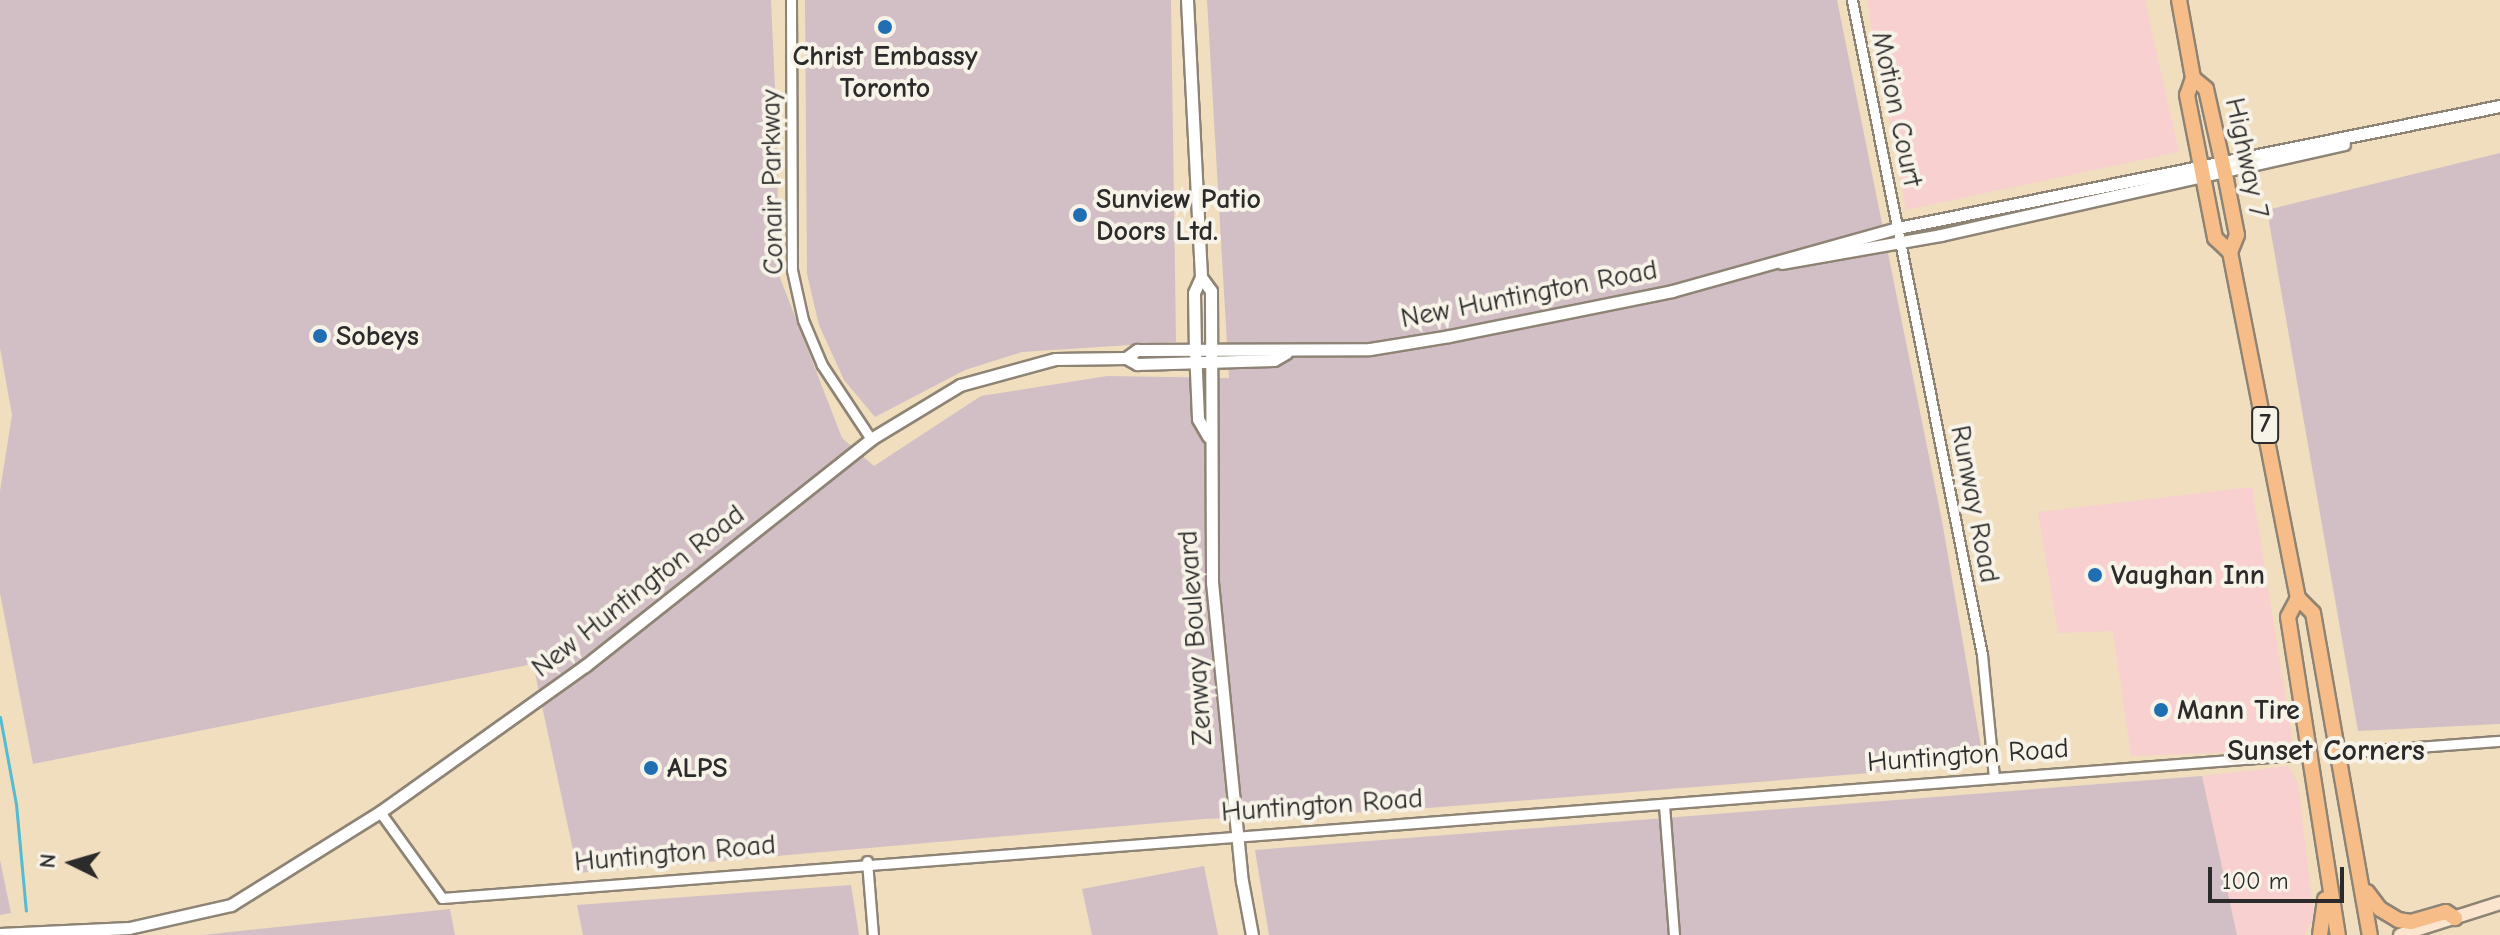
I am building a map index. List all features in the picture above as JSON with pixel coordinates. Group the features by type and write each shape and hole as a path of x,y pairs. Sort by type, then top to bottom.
{"main road":[{"name":"Highway 7","path":"2179,0 2193,78 2187,95 2215,238 2230,252"},
{"name":"Highway 7","path":"2193,78 2206,89 2224,167 2237,235 2230,252 2298,598 2313,613 2370,935"},
{"name":"Highway 7","path":"2298,598 2288,617 2338,935"},
{"path":"2320,935 2326,909 2315,832 2321,825"},
{"path":"2355,837 2367,892 2380,909 2404,921 2446,912 2455,918"},
{"path":"2400,935 2500,903"}],"street":[{"name":"Conair Parkway","path":"791,0 792,270 803,320 822,365 871,439"},
{"name":"Zenway Boulevard","path":"1187,0 1201,277 1194,293 1198,419 1208,436"},
{"name":"Motion Court","path":"1852,0 1901,241"},
{"name":"New Huntington Road","path":"1778,263 1805,263 2500,106"},
{"name":"New Huntington Road","path":"1126,358 1137,350 1272,348 1286,353 1370,349 1449,336 1672,291 1898,228 2202,172"},
{"name":"Runway Road","path":"1901,241 1982,655 1994,777"},
{"name":"Zenway Boulevard","path":"1201,277 1211,291 1214,418 1208,436 1213,594 1237,836 1252,935"},
{"name":"New Huntington Road","path":"0,934 129,928 198,916 231,905 380,812 585,666 871,439 960,385 992,372 1055,359 1126,358 1137,364 1274,360 1286,353"},
{"path":"2339,753 2500,741"},
{"name":"Huntington Road","path":"380,812 442,898 867,861 1664,805 2311,754"},
{"path":"1664,805 1674,935"},
{"path":"867,861 873,935"}],"shaded area":[{"path":"0,0 771,0 778,156 777,270 842,438 874,466 981,396 1107,376 1229,378 1207,0 1837,0 1942,521 1984,764 1390,811 1204,819 578,873 533,664 33,764 0,593 0,491 12,415 0,348"},
{"path":"805,0 1171,0 1176,342 1022,352 965,370 875,417 844,380 819,325 807,274"},
{"path":"1867,0 2145,0 2179,152 1906,210"},
{"path":"2500,153 2500,724 2358,731 2267,210"},
{"path":"2252,487 2294,750 2131,756 2113,631 2058,633 2038,512"},
{"path":"2288,766 2298,783 2314,917 2304,935 2237,935 2202,776"},
{"path":"2202,776 2237,935 1269,935 1255,850"},
{"path":"0,860 11,913 0,915"},
{"path":"1204,866 1218,935 1092,935 1082,889"},
{"path":"851,885 859,935 583,935 577,905"},
{"path":"450,909 455,935 202,935"}],"waterway":[{"path":"0,717 16,804 26,911"}],"place":[{"name":"Christ Embassy Toronto","path":"885,27"},
{"name":"Sunview Patio Doors Ltd.","path":"1080,215"},
{"name":"Sobeys","path":"320,336"},
{"name":"Vaughan Inn","path":"2095,575"},
{"name":"Mann Tire","path":"2161,710"},
{"name":"ALPS","path":"651,768"}],"district":[{"name":"Sunset Corners","path":"2326,751"}]}
